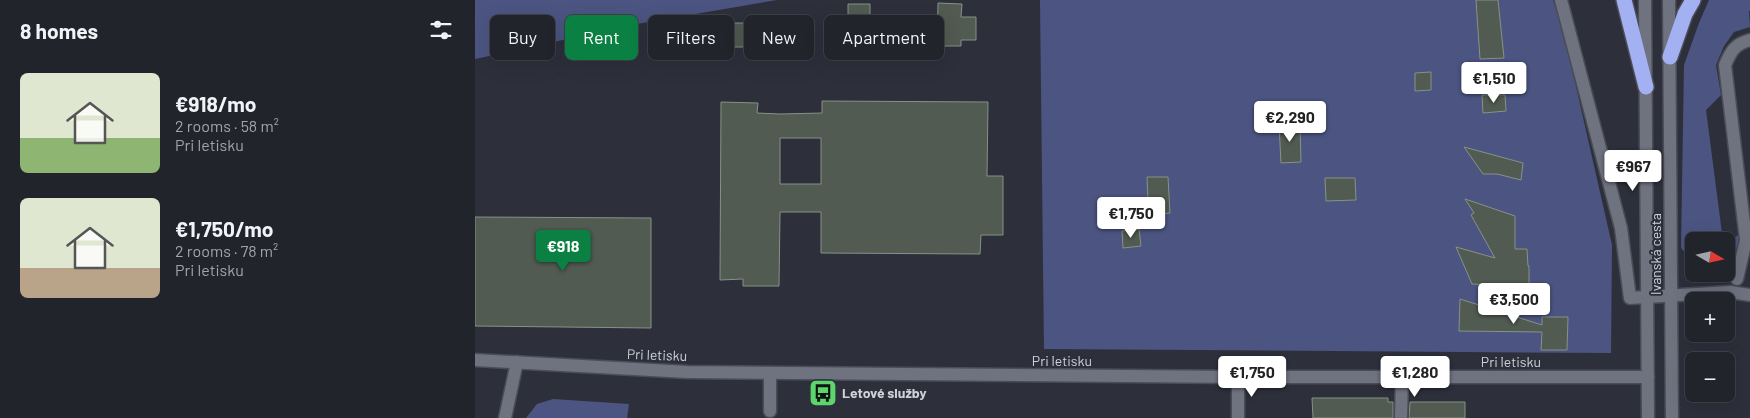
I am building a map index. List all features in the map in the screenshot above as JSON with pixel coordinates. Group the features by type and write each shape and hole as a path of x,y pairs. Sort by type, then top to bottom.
{"highway":[{"path":"1623,0 1646,87"},
{"path":"1670,57 1685,14 1693,0"}],"street":[{"path":"1561,0 1621,228 1630,298 1685,295"},
{"name":"Ivanská cesta","path":"1645,0 1648,418"},
{"name":"Ivanská cesta","path":"1669,0 1672,418"},
{"path":"1730,292 1737,280 1745,240 1725,65 1731,50 1744,41 1750,40"},
{"path":"1737,280 1750,274"},
{"path":"1735,292 1750,294"},
{"name":"Pri letisku","path":"475,360 677,371 770,373 1648,378"},
{"path":"505,418 517,362"},
{"path":"770,373 770,411"},
{"path":"1238,377 1238,418"},
{"path":"1401,418 1402,377"}],"shaded area":[{"path":"475,0 777,0 690,15 648,15 648,22 638,24 638,15 565,15 565,40 555,42 555,15 490,15 490,56 475,59"},
{"path":"1040,0 1553,0 1562,25 1612,245 1611,353 1044,349"},
{"path":"1709,0 1750,0 1750,27 1734,32 1724,46 1716,65 1721,95 1706,110 1722,232 1685,232 1685,253 1681,248 1684,65"},
{"path":"1741,233 1735,254 1735,237"},
{"path":"553,399 629,404 627,418 526,418 537,404"}],"building":[{"path":"1476,0 1498,0 1504,58 1480,59"},
{"path":"938,3 962,4 961,17 976,17 976,40 961,40 961,46 944,46 944,15 938,15"},
{"path":"848,4 870,4 870,15 848,15"},
{"path":"734,23 744,23 744,47 734,47"},
{"path":"1431,72 1431,90 1415,91 1415,73"},
{"path":"1482,95 1505,95 1506,111 1483,113"},
{"path":"822,101 988,102 987,176 1003,176 1003,235 981,235 980,254 821,253 821,212 780,212 779,286 743,286 743,279 720,280 721,102 758,103 757,113 822,113","holes":["780,138 821,138 821,184 780,184"]},
{"path":"1300,124 1301,162 1281,163 1279,125"},
{"path":"1464,147 1523,163 1521,180 1497,174 1483,174"},
{"path":"1147,177 1168,177 1170,213 1137,217 1136,199 1148,199"},
{"path":"1325,178 1355,178 1356,200 1326,201"},
{"path":"1465,199 1515,216 1515,249 1527,249 1529,286 1472,284 1456,247 1495,258 1471,215 1474,213"},
{"path":"475,217 651,218 651,328 475,326"},
{"path":"1139,229 1141,246 1123,248 1122,231"},
{"path":"1460,299 1542,325 1542,317 1568,317 1567,350 1541,350 1542,332 1459,331"},
{"path":"1312,398 1388,398 1388,402 1393,402 1393,418 1313,418"},
{"path":"1410,402 1465,402 1465,418 1409,418"}],"place":[{"name":"Letové služby","path":"823,393"}]}
